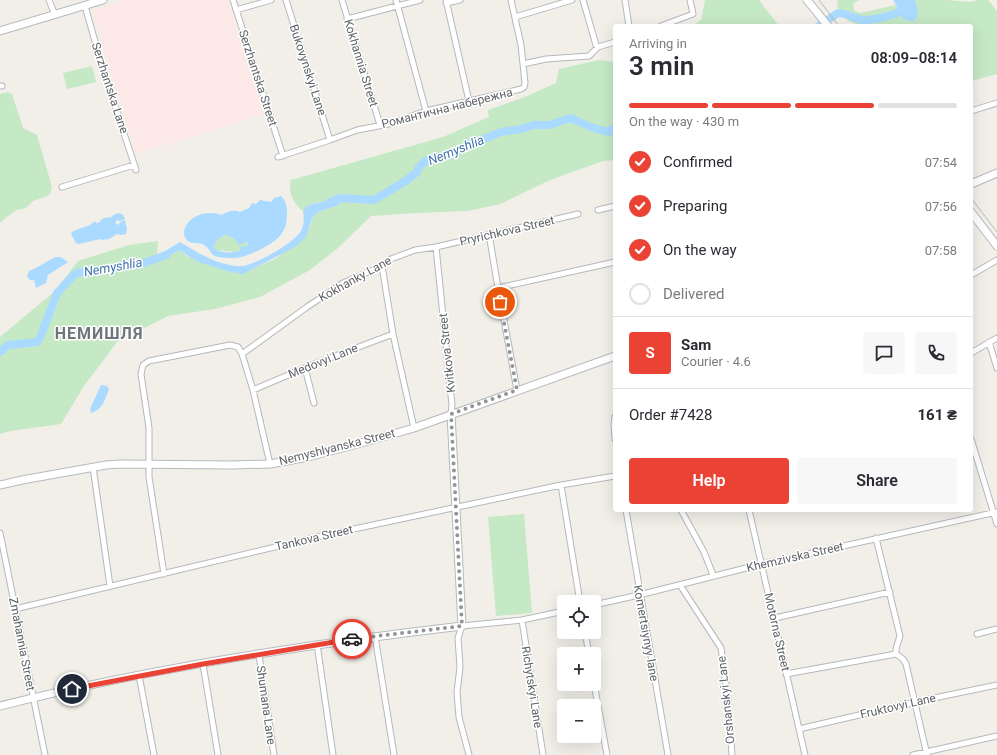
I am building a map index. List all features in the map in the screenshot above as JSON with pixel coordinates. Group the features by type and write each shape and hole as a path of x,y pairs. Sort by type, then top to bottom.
{"street":[{"path":"49,0 55,15"},
{"path":"0,31 103,0"},
{"name":"Serzhantska Street","path":"233,0 280,156"},
{"path":"236,10 271,0"},
{"name":"Bukovynskyi Lane","path":"286,0 330,140"},
{"name":"Kokhannia Street","path":"342,0 380,125"},
{"path":"396,0 426,111"},
{"path":"347,20 420,0"},
{"path":"460,0 446,2 469,101"},
{"name":"Романтична набережна","path":"280,156 357,130 389,124 426,111 521,89 526,83 511,0"},
{"path":"515,17 572,0"},
{"path":"583,0 596,45 598,47"},
{"path":"625,0 629,24"},
{"path":"666,24 693,14 690,0"},
{"path":"807,0 826,24"},
{"name":"Serzhantska Lane","path":"62,187 135,168 102,66 85,6"},
{"path":"523,64 546,59 590,56 598,47 613,43"},
{"path":"973,110 997,103"},
{"path":"973,183 997,173"},
{"path":"598,210 613,206"},
{"name":"Pryrichkova Street","path":"436,248 489,234 578,214"},
{"path":"973,215 997,246"},
{"path":"489,234 517,390"},
{"name":"Kokhanky Lane","path":"242,354 306,307 343,283 382,266 391,259 414,250 436,248"},
{"name":"Kvitkova Street","path":"436,248 452,405 451,414 455,508 462,626"},
{"path":"973,274 997,260"},
{"path":"498,288 613,262"},
{"path":"382,266 393,334 414,428"},
{"name":"Medovyi Lane","path":"253,390 393,334"},
{"path":"973,352 997,338"},
{"path":"989,342 997,368"},
{"path":"164,574 148,465 149,428 141,374 143,365 149,361 230,345 238,347 242,354 253,390 270,464"},
{"name":"Nemyshlyanska Street","path":"0,485 93,467 121,464 270,464 329,451 414,428 613,357"},
{"path":"305,368 314,403"},
{"path":"973,451 996,512 997,524"},
{"path":"93,467 110,586"},
{"name":"Tankova Street","path":"15,609 321,536 613,476"},
{"path":"561,486 579,595"},
{"name":"Komertsiynyy lane","path":"626,512 668,755"},
{"path":"683,512 704,552 713,575"},
{"name":"Motorna Street","path":"749,512 805,755"},
{"name":"Khemzivska Street","path":"601,603 680,585 713,575 996,512"},
{"name":"Zmahannia Street","path":"0,533 45,755"},
{"path":"876,538 900,636 896,646 896,654"},
{"name":"Orshanskyi Lane","path":"680,585 721,648 728,698 731,755"},
{"path":"774,618 890,592"},
{"path":"0,706 139,675 317,644 375,636 522,620 557,612"},
{"name":"Richytskyi Lane","path":"522,620 543,755"},
{"path":"462,626 458,638 460,667 457,692 459,717 469,755"},
{"path":"978,634 997,629"},
{"path":"375,636 394,755"},
{"path":"317,644 334,755"},
{"path":"786,674 896,654 903,659 906,664 927,754"},
{"name":"Shumana Lane","path":"259,655 274,755"},
{"path":"203,664 218,755"},
{"path":"139,675 154,755"},
{"name":"Fruktovyi Lane","path":"800,728 997,685"},
{"path":"595,691 607,755"},
{"path":"913,755 927,754 997,736"}],"shaded area":[{"path":"124,0 227,0 265,114 136,154 92,10"}],"green space":[{"path":"705,0 759,0 777,24 695,24 701,20"},
{"path":"838,0 859,0 853,3 854,10 860,13 896,5 898,14 917,7 915,0 970,2 988,0 997,11 997,74 973,80 973,24 855,24 848,21 837,6"},
{"path":"599,60 613,62 613,160 603,161 550,180 500,204 468,211 371,216 338,248 310,270 260,297 215,309 168,316 117,342 84,386 61,424 10,431 0,434 0,337 54,292 78,261 129,245 158,241 157,256 155,261 161,261 179,250 187,256 243,273 277,258 310,227 312,218 318,212 339,205 339,198 308,205 303,211 292,197 290,188 291,180 443,137 489,117 488,110 525,97 556,83 559,69"},
{"path":"92,66 96,82 67,89 63,73"},
{"path":"8,92 12,94 23,128 37,135 52,187 50,194 33,201 26,208 17,210 0,223 0,94"},
{"path":"224,235 228,235 243,243 246,242 248,245 235,252 216,250 213,247 217,240"},
{"path":"524,514 532,613 496,616 488,517"}],"water":[{"path":"893,0 915,0 918,11 914,21 905,20 900,15"},
{"path":"281,196 286,204 287,216 285,228 276,240 245,256 234,258 217,257 213,255 204,245 187,240 184,235 188,223 193,218 201,214 210,213 221,215 233,211 240,212 249,208 252,203 256,204 260,200 271,202 274,198","holes":["224,235 232,237 240,245 245,242 248,243 248,245 245,247 241,246 240,250 230,252 222,252 215,249 213,247 217,240"]},
{"path":"340,198 339,205 318,212 312,218 306,237 295,247 243,274 198,262 179,250 161,261 155,261 157,256 180,242 204,256 223,264 243,266 249,264 276,252 299,234 303,224 303,211 308,205"},
{"path":"120,213 125,219 120,221 117,220 115,223 119,225 120,222 125,220 127,229 126,234 117,234 109,239 100,239 79,244 76,243 71,234 73,231 90,225 95,221 98,223 104,218"},
{"path":"56,257 61,257 68,262 48,275 46,283 36,288 34,280 30,280 27,276 29,271"},
{"path":"101,385 107,386 109,389 98,410 91,413 90,409"}],"waterway":[{"name":"Nemyshlia","path":"822,24 838,13 863,20 891,15 905,9 906,0"},
{"name":"Nemyshlia","path":"330,202 340,198 374,200 404,182 417,172 419,167 427,160 454,154 466,146 501,132 521,129 534,125 549,125 571,118 604,131 609,132 613,129"},
{"name":"Nemyshlia","path":"0,352 8,345 37,342 40,338 57,293 76,273 141,264 166,255"}],"tram line":[{"path":"819,0 837,24"},
{"path":"973,201 997,232"}],"way so far":[{"path":"352,639 462,626 455,508 453,442 450,420 451,414 517,390 500,302"}],"district":[{"name":"НЕМИШЛЯ","path":"99,333"}],"route":[{"path":"72,689 139,675 352,639"}]}
